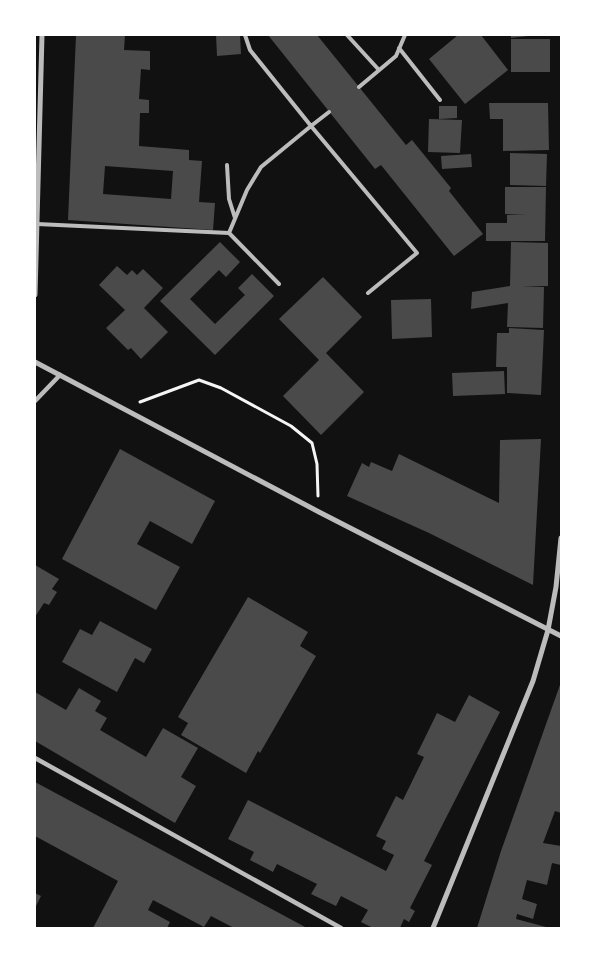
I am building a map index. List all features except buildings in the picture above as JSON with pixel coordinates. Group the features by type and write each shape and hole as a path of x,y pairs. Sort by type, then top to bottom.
{"street":[{"path":"35,295 42,35"},
{"path":"35,362 319,512 561,636"},
{"path":"35,401 60,375"},
{"path":"433,928 533,681 548,630 556,587 561,538"},
{"path":"35,758 341,928"}],"lane":[{"path":"245,35 250,50 417,253 368,293"},
{"path":"347,35 379,70"},
{"path":"359,87 396,56 405,35"},
{"path":"399,48 440,100"},
{"path":"229,233 246,190 261,167 329,112"},
{"path":"227,165 229,199 235,218"},
{"path":"37,224 229,233 279,284"}],"path":[{"path":"123,408 199,380 221,388 291,426 312,443 316,464 319,512"}]}
